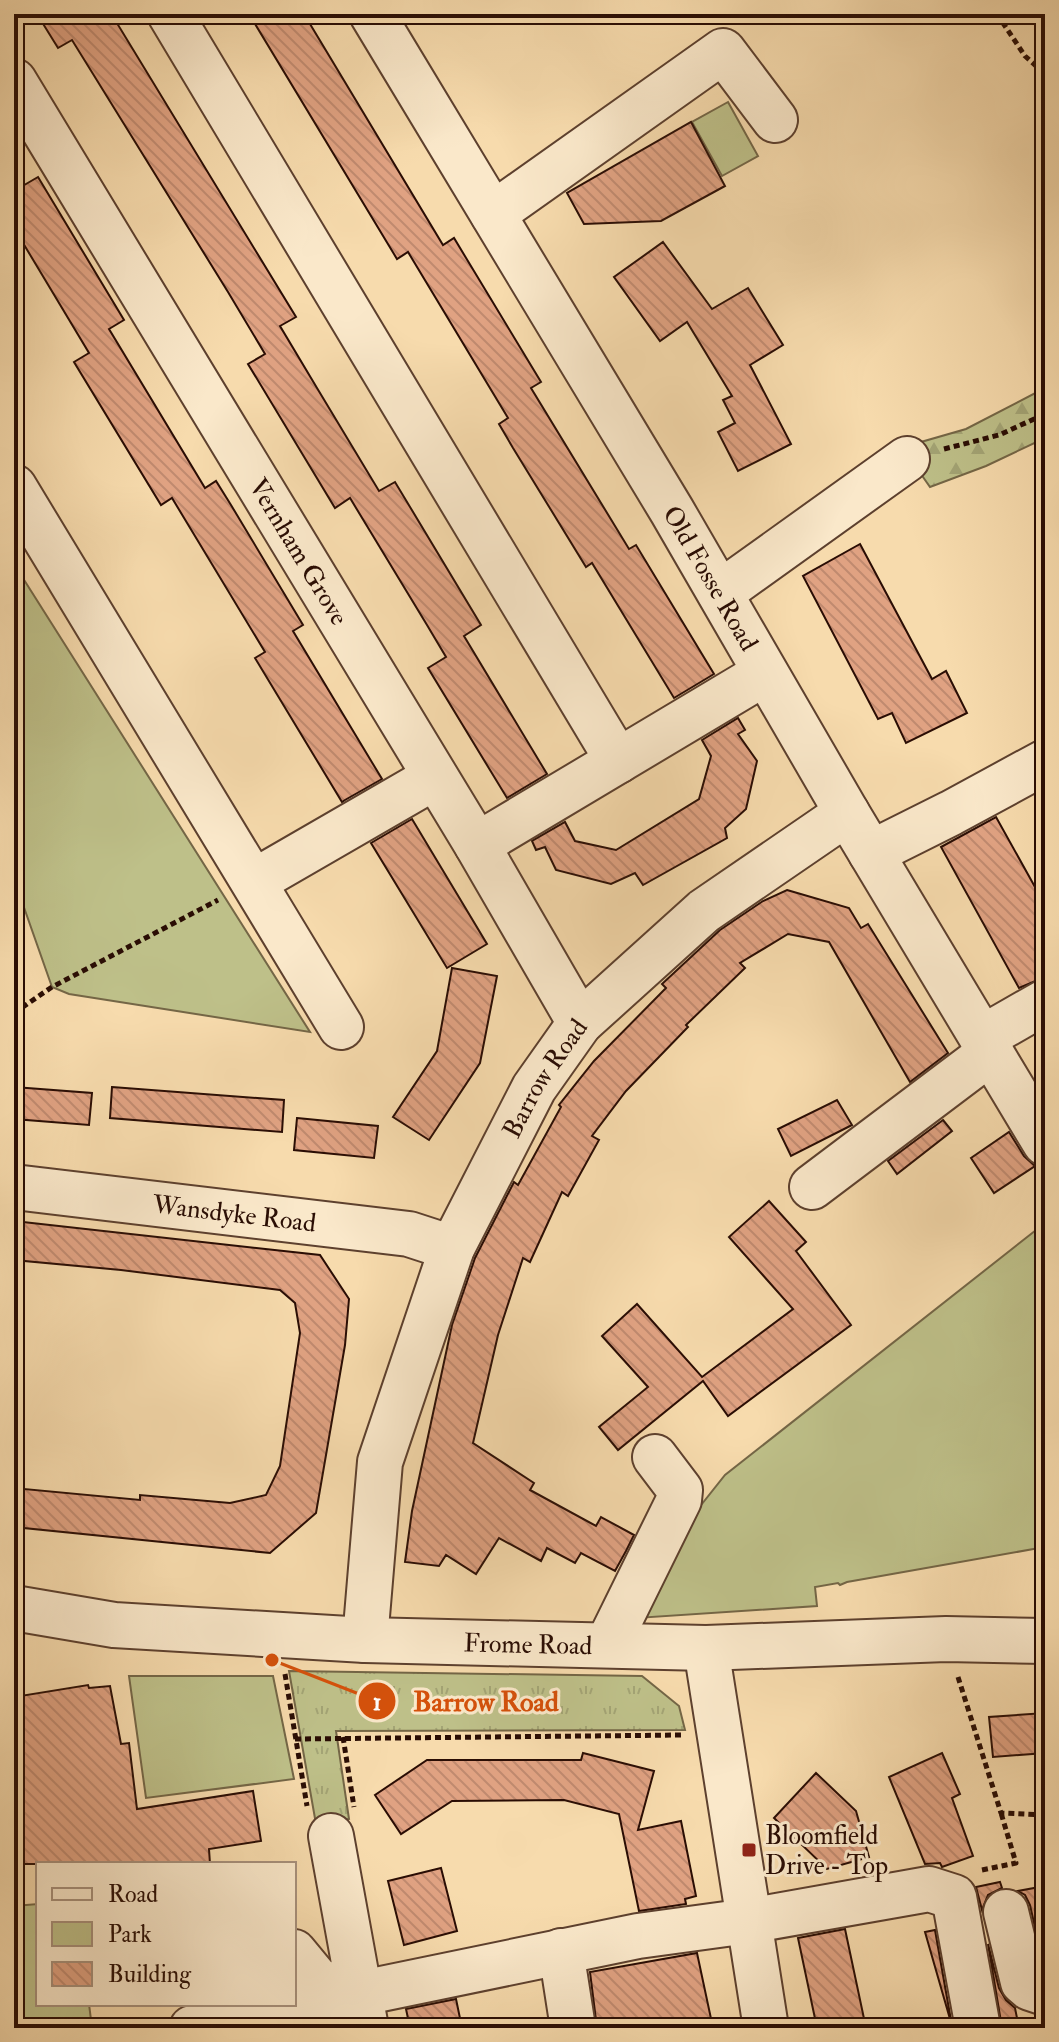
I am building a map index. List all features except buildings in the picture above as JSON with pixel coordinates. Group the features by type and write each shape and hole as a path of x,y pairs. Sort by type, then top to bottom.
{"street":[{"path":"170,14 618,761"},
{"name":"Old Fosse Road","path":"372,14 720,593 847,813 1045,1143"},
{"path":"493,214 723,51 775,120"},
{"name":"Vernham Grove","path":"14,81 477,845 580,1023"},
{"path":"720,593 907,459"},
{"path":"14,487 341,1027"},
{"path":"477,845 765,673"},
{"path":"871,853 1045,762"},
{"path":"255,881 435,777"},
{"name":"Barrow Road","path":"365,1640 380,1462 452,1248 534,1088 580,1023 704,911 847,813"},
{"path":"812,1187 986,1045 1045,1002"},
{"name":"Wansdyke Road","path":"14,1187 409,1234 452,1248"},
{"path":"608,1644 679,1500 680,1490 655,1457"},
{"name":"Frome Road","path":"14,1608 114,1625 365,1640 706,1648 946,1639 1045,1641"},
{"path":"706,1648 766,2028"},
{"path":"331,1836 364,2011"},
{"path":"192,2028 364,2011 561,1951 929,1889 954,1897 978,2028"},
{"path":"1006,1912 1023,1982 1045,1993"},
{"path":"561,1951 573,2028"},
{"path":"296,1954 318,1981 364,2011"}],"path":[{"path":"997,14 1025,56 1045,74"},
{"path":"907,459 999,435 1045,414"},
{"path":"14,1013 52,987 255,881"},
{"path":"278,1634 310,1828 331,1836 356,1818 343,1737"},
{"path":"929,1889 949,1876 1016,1863 946,1639"},
{"path":"295,1739 721,1735"},
{"path":"1001,1813 1045,1815"}],"green space":[{"path":"728,102 758,156 722,176 692,122"},
{"path":"1045,388 1045,438 986,466 930,487 907,454 921,442 966,429"},
{"path":"14,564 310,1032 69,994 52,987 14,879"},
{"path":"1045,1223 1045,1547 815,1587 817,1606 637,1618 690,1519 725,1475"},
{"path":"289,1671 642,1676 679,1706 685,1730 336,1731 349,1819 316,1824"},
{"path":"129,1676 273,1676 294,1779 146,1798"},
{"path":"36,1904 36,2006 89,2006 91,2020 14,2028 14,1906"}],"place":[{"name":"Barrow Road","path":"272,1660"},
{"name":"Bloomfield Drive - Top","path":"749,1850"}]}
